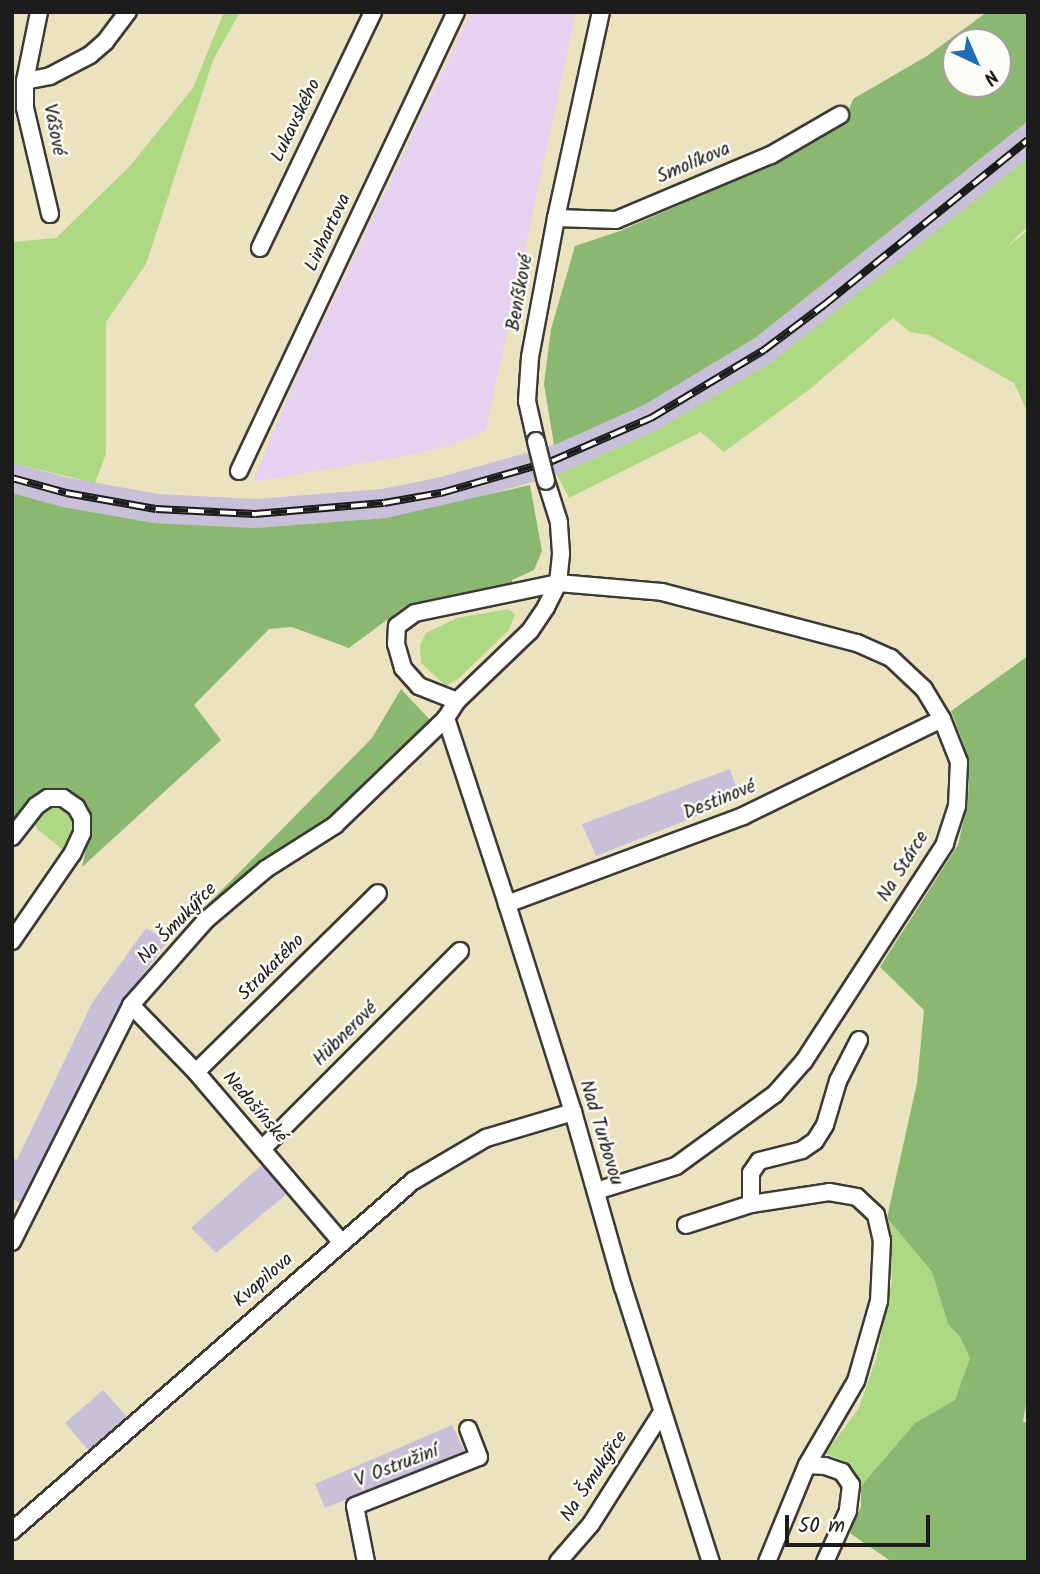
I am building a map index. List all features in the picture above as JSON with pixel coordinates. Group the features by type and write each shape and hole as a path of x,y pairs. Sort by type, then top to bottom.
{"street":[{"name":"Vášové","path":"39,12 25,81 29,127 50,214"},
{"path":"25,81 50,76 90,55 105,42 128,12"},
{"name":"Lukavského","path":"260,248 373,12"},
{"name":"Linhartova","path":"239,471 456,12"},
{"name":"Beníškové","path":"558,583 561,553 559,522 545,481 527,401 530,356 556,218 601,12"},
{"name":"Smolíkova","path":"556,218 616,220 771,155 840,115"},
{"path":"457,701 419,686 403,668 396,644 397,626 415,613 558,583"},
{"name":"Na Šmukýřce","path":"12,1242 18,1220 131,1005 206,920 265,869 335,825 446,718 457,701 530,631 558,583"},
{"name":"Na Stárce","path":"558,583 662,592 857,643 891,658 924,690 942,719 959,762 957,806 945,844 804,1062 775,1094 676,1166 596,1191"},
{"name":"Nad Turbovou","path":"446,718 573,1112 662,1412 711,1562"},
{"name":"Destinové","path":"507,904 743,816 942,719"},
{"path":"12,837 36,806 48,798 63,798 76,807 82,818 82,833 72,854 12,942"},
{"name":"Strakatého","path":"196,1072 378,892"},
{"name":"Hübnerové","path":"262,1149 460,951"},
{"name":"Nedošínské","path":"131,1005 196,1072 341,1242"},
{"path":"751,1204 751,1173 759,1161 802,1150 815,1141 825,1125 838,1081 859,1040"},
{"name":"Kvapilova","path":"12,1531 412,1181 448,1157 486,1138 573,1112"},
{"path":"686,1225 751,1204 829,1192 857,1198 876,1215 882,1240 879,1301 856,1381 807,1465 767,1562"},
{"name":"Na Šmukýřce","path":"558,1562 592,1524 662,1412"},
{"name":"V Ostružiní","path":"366,1562 355,1506 479,1457 468,1429"},
{"path":"807,1465 825,1466 842,1472 851,1485 848,1511 825,1562"}],"shaded area":[{"path":"471,12 576,12 486,430 449,446 400,457 253,482 294,382"},
{"path":"1028,121 1028,158 772,362 657,430 557,475 444,507 386,518 256,528 154,523 63,507 12,493 12,463 70,478 158,494 255,499 382,489 437,478 547,447 644,405 755,338"},
{"path":"730,769 740,799 596,856 582,824"},
{"path":"146,928 168,941 136,984 97,1051 22,1204 12,1198 12,1158 17,1160 92,1003"},
{"path":"264,1163 288,1193 216,1253 191,1228"},
{"path":"103,1390 128,1418 90,1452 65,1423"},
{"path":"452,1425 465,1452 325,1508 315,1484"}],"green space":[{"path":"224,12 240,12 213,60 146,264 106,322 106,454 95,483 12,463 12,242 56,238 129,167 193,88"},
{"path":"987,12 1028,12 1028,121 755,338 644,405 554,445 544,384 551,329 575,246 620,231 768,166 845,121 853,99 942,45 942,98 1012,98 1012,28 965,28"},
{"path":"1028,158 1028,226 1004,250 1028,230 1028,413 1014,383 929,335 910,332 893,318 810,389 724,452 701,432 569,498 557,475 657,430 772,362"},
{"path":"530,485 542,551 534,570 512,580 512,587 407,605 349,648 292,627 269,629 194,705 221,740 82,867 90,831 88,813 77,796 53,789 41,794 12,825 12,493 63,507 154,523 255,528 386,518"},
{"path":"508,609 515,614 509,630 458,679 446,686 421,663 420,645 426,633 457,618"},
{"path":"1028,656 1028,1393 1023,1422 1028,1423 1028,1562 892,1562 851,1534 850,1526 861,1507 861,1486 915,1423 955,1400 970,1358 960,1337 948,1324 932,1272 887,1218 917,1083 924,1010 880,967 958,845 968,801 969,772 964,745 951,711"},
{"path":"401,689 432,722 333,817 264,862 206,906 372,738"},
{"path":"64,804 79,821 67,853 37,829 35,824 42,810"},
{"path":"887,1218 932,1272 948,1324 960,1337 971,1358 955,1400 915,1423 861,1486 845,1461 825,1454 859,1408 877,1356 892,1279"}],"railway":[{"path":"12,478 66,493 156,509 255,514 384,503 441,493 552,461 651,418 764,350 824,305 1028,140"}]}
